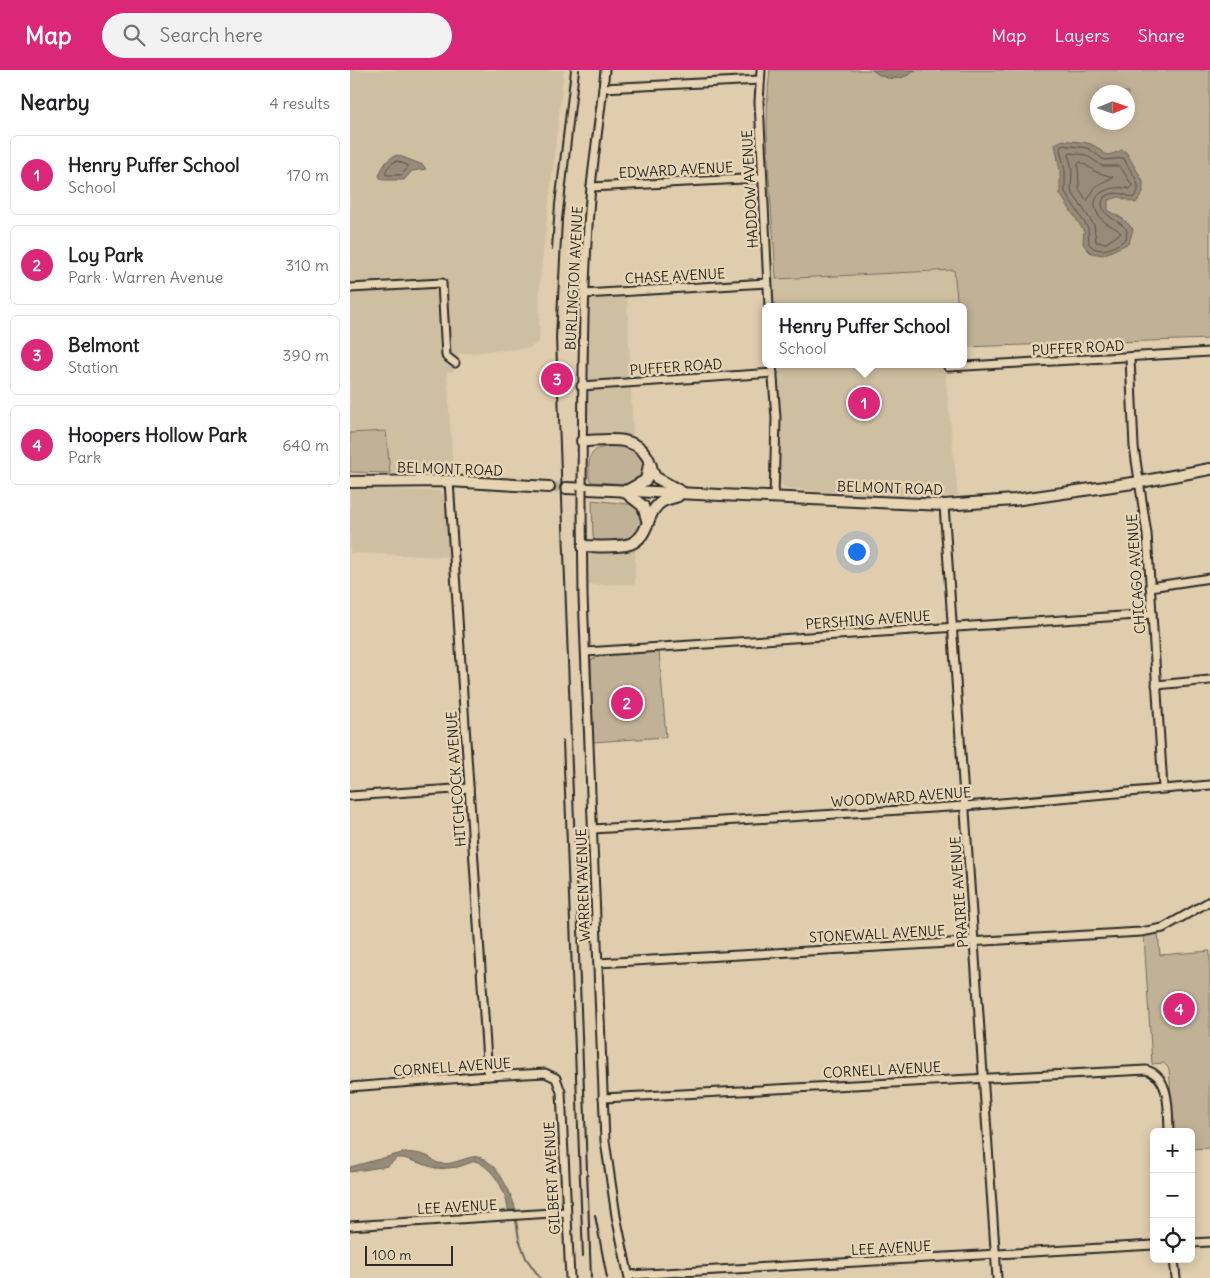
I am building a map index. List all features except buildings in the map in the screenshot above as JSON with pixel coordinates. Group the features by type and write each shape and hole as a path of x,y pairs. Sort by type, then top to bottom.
{"main road":[{"path":"582,441 632,442 642,449 653,473 660,482 686,494"},
{"path":"648,524 643,506 624,492 646,480 649,462"},
{"name":"BELMONT ROAD","path":"566,488 944,505 1014,500 1140,482 1210,469"},
{"name":"BELMONT ROAD","path":"350,482 449,481 548,487"},
{"path":"583,546 628,545 643,535 654,510 660,503 686,494"}],"street":[{"name":"BURLINGTON AVENUE","path":"582,489 581,386 584,294 591,187 605,70"},
{"name":"HADDOW AVENUE","path":"761,70 762,178 769,303"},
{"path":"603,88 760,80"},
{"name":"EDWARD AVENUE","path":"591,187 762,178"},
{"path":"350,288 442,283 446,356 455,363"},
{"name":"CHASE AVENUE","path":"584,294 767,284"},
{"name":"PUFFER ROAD","path":"967,366 1210,352"},
{"name":"CHICAGO AVENUE","path":"1130,358 1134,447 1140,482 1150,586 1163,788"},
{"path":"772,368 776,426 774,498"},
{"name":"PUFFER ROAD","path":"581,386 773,373"},
{"name":"HITCHCOCK AVENUE","path":"449,481 488,1076"},
{"name":"WARREN AVENUE","path":"582,489 586,652 603,1098 609,1171 629,1277"},
{"name":"PRAIRIE AVENUE","path":"944,505 997,1278"},
{"path":"1150,586 1210,578"},
{"name":"PERSHING AVENUE","path":"586,652 1152,614"},
{"path":"1156,685 1210,680"},
{"name":"WOODWARD AVENUE","path":"593,829 965,806 1210,785"},
{"path":"350,796 469,788"},
{"name":"STONEWALL AVENUE","path":"598,963 1152,931 1174,922 1210,901"},
{"name":"CORNELL AVENUE","path":"603,1098 984,1076 1146,1070 1159,1077 1166,1097 1169,1128"},
{"name":"CORNELL AVENUE","path":"350,1087 545,1073 556,1078"},
{"name":"GILBERT AVENUE","path":"556,1078 561,1092 570,1278"},
{"name":"LEE AVENUE","path":"350,1226 566,1212"},
{"path":"1195,1243 1210,1242"},
{"name":"LEE AVENUE","path":"629,1277 1150,1245"},
{"path":"1174,1263 1176,1278"}],"shaded area":[{"path":"350,70 564,70 540,280 539,342 529,348 457,354 458,360 453,372 447,372 453,470 451,474 390,473 386,431 350,433"},
{"path":"770,70 1210,70 1210,339 967,347 967,303 958,303 954,270 776,279 767,121"},
{"path":"955,270 958,303 774,303 772,279"},
{"path":"627,294 633,436 587,436 588,296"},
{"path":"777,368 946,368 958,496 885,497 784,488 779,478 781,472 781,426"},
{"path":"386,431 390,473 350,472 350,433"},
{"path":"618,446 631,449 639,454 644,463 646,476 632,484 591,482 589,472 591,455 598,449"},
{"path":"350,488 440,491 446,498 449,557 350,553"},
{"path":"592,500 637,505 643,511 643,527 640,533 636,537 623,542 608,543 596,541 593,538"},
{"path":"635,549 635,584 587,585 588,554 627,552"},
{"path":"659,651 666,737 592,742 591,660 602,655"},
{"path":"1158,933 1160,955 1210,951 1210,1148 1195,1149 1195,1128 1174,1128 1169,1069 1164,1063 1152,1064 1144,936"}],"water":[{"path":"872,70 916,70 911,74 894,79 883,77"},
{"path":"1063,140 1091,144 1107,155 1122,150 1126,152 1143,181 1143,193 1136,203 1119,197 1108,200 1108,210 1123,219 1133,229 1129,243 1103,255 1091,253 1085,247 1083,243 1084,231 1060,194 1060,171 1055,144"},
{"path":"397,155 423,165 426,169 412,171 404,180 382,180 379,176 384,166"},
{"path":"402,1153 423,1155 442,1164 480,1157 487,1161 500,1176 506,1185 516,1210 508,1210 505,1195 498,1181 488,1169 475,1161 458,1167 438,1169 404,1158 397,1158 388,1166 350,1172 350,1167"}],"waterway":[{"path":"516,1221 519,1239 526,1258 540,1278"}],"tunnel":[{"path":"549,487 566,488"}],"railway":[{"path":"552,249 555,204 571,70"},
{"path":"579,70 562,220 556,338 591,1278"},
{"path":"563,741 583,1256"},
{"path":"595,1215 607,1278"}],"place":[{"name":"Belmont","path":"557,379"},
{"name":"Henry Puffer School","path":"864,403"},
{"name":"Loy Park","path":"627,703"},
{"name":"Hoopers Hollow Park","path":"1179,1009"}]}
